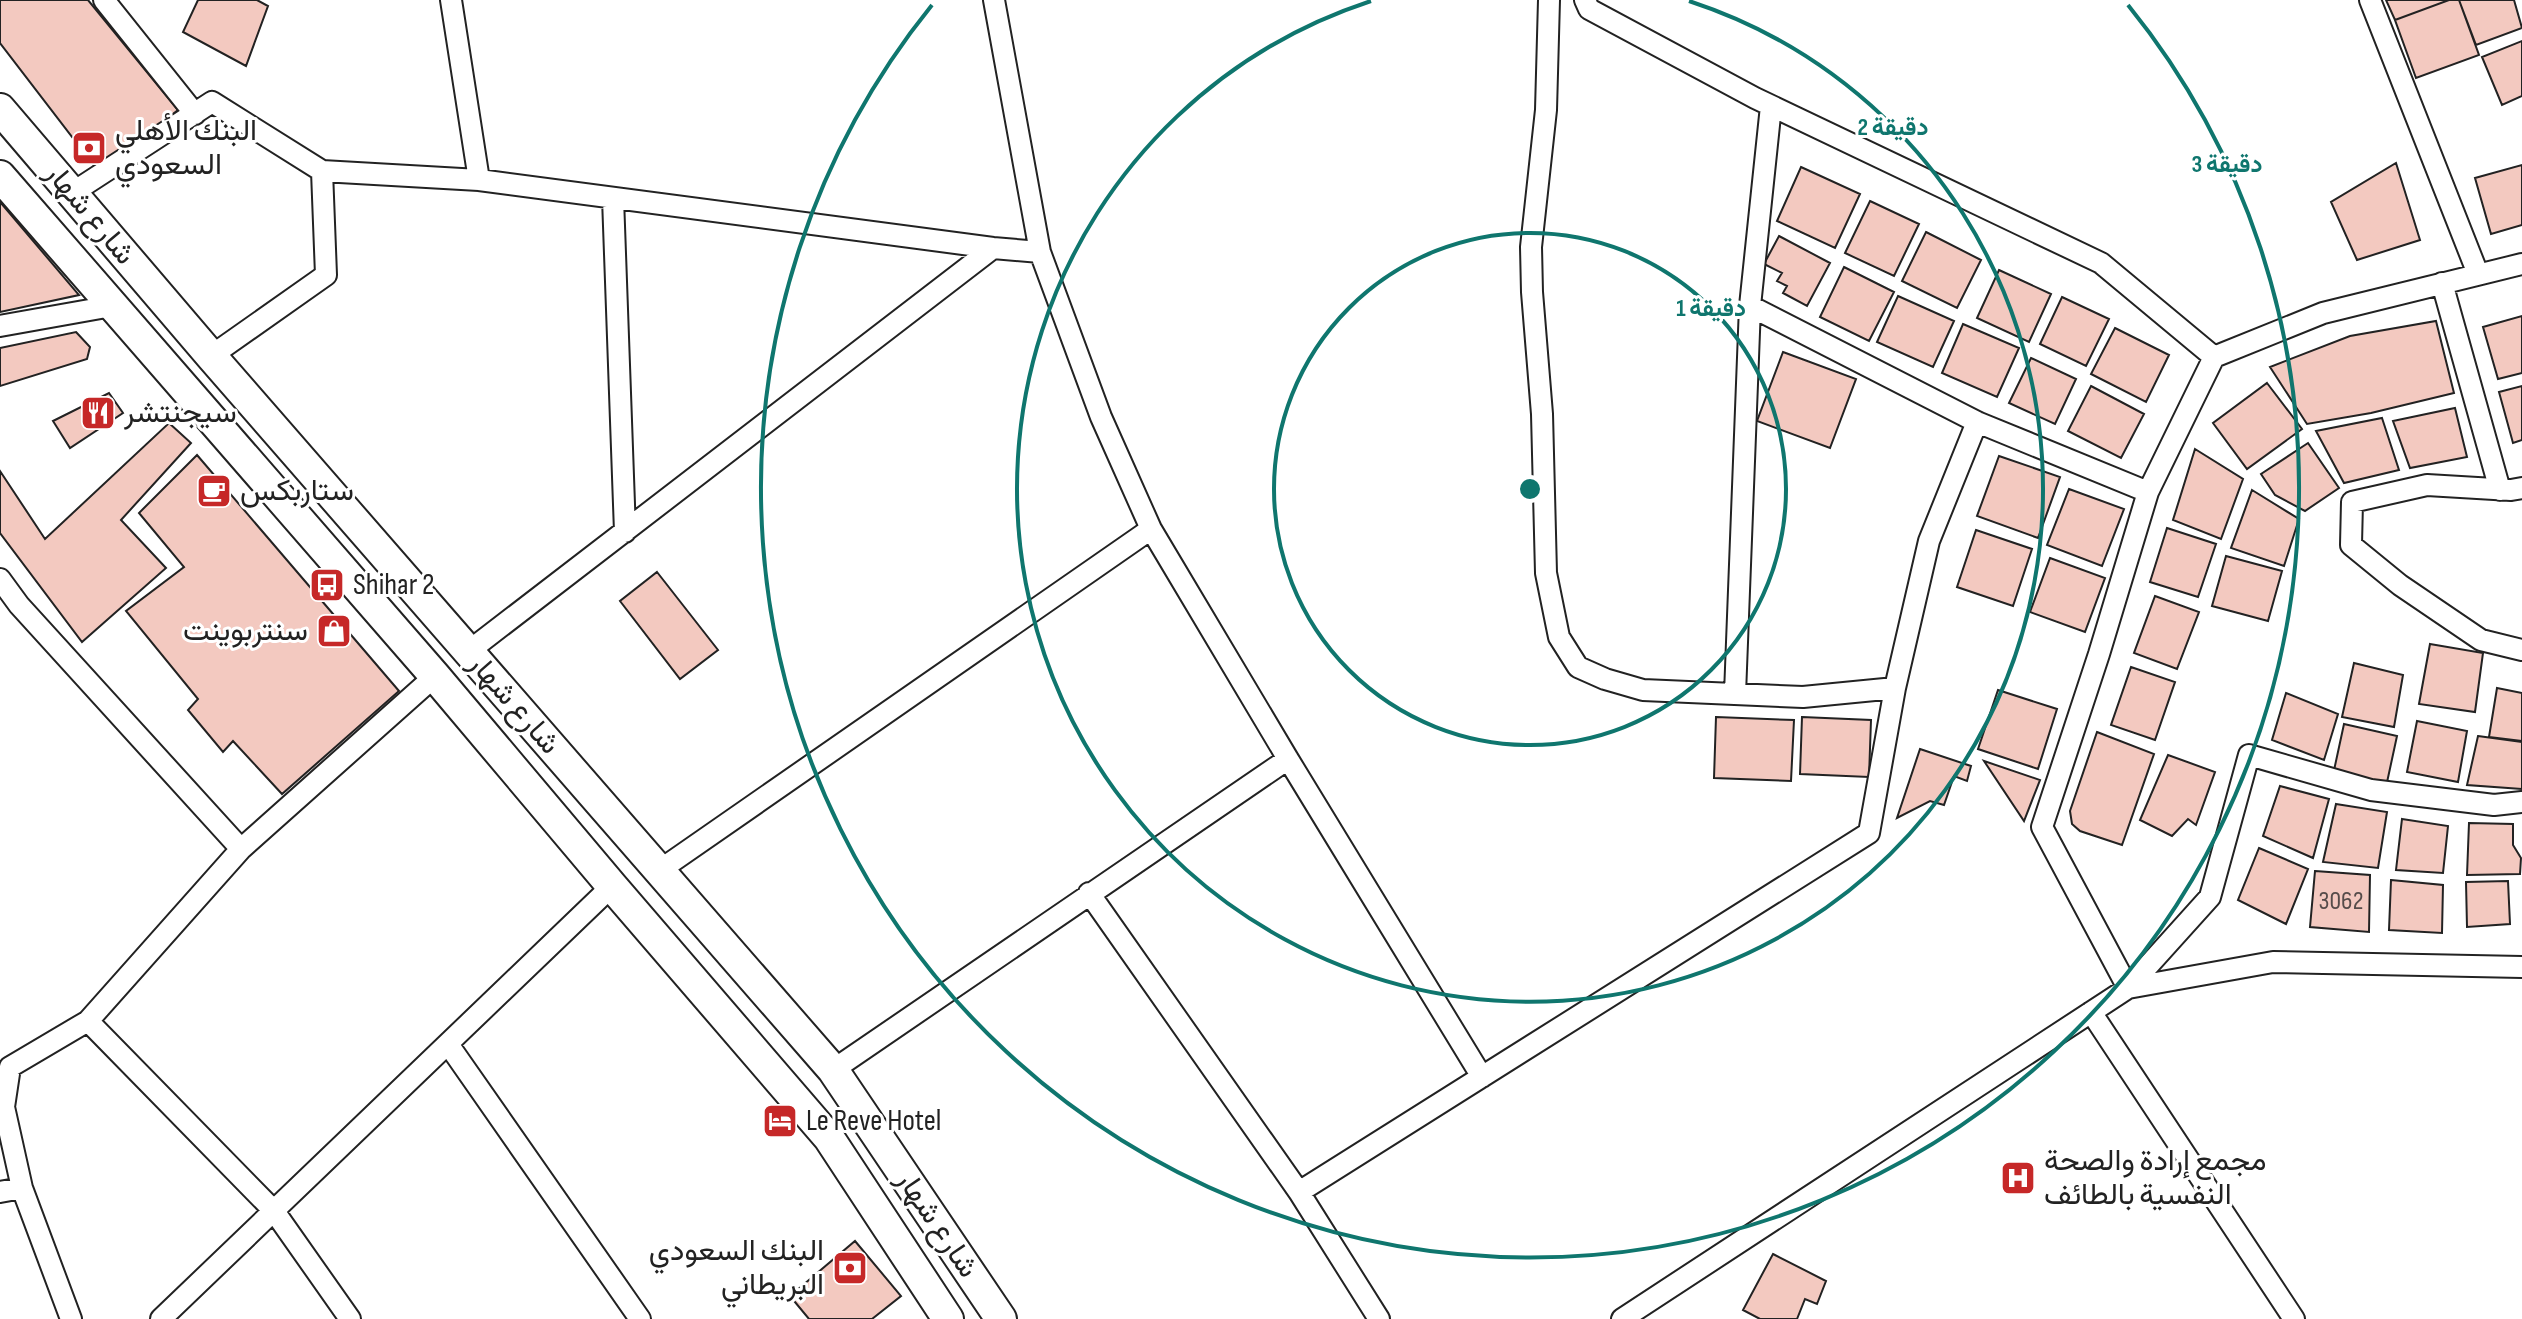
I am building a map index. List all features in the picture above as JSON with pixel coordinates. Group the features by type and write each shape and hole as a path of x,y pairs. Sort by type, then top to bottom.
{"main road":[{"name":"شارع شهار","path":"0,109 833,1070 1001,1319"},
{"name":"شارع شهار","path":"0,176 435,676 829,1138 948,1319"}],"street":[{"path":"104,0 195,114"},
{"path":"451,0 479,180"},
{"path":"994,0 1040,252 1101,417 1151,529 1482,1077"},
{"path":"1549,0 1546,110 1531,247 1542,414 1546,573 1559,637 1578,667 1643,690 1803,697 1895,688"},
{"path":"1585,0 1589,9 1771,106 2101,263 2214,357"},
{"path":"2370,0 2478,274"},
{"path":"72,193 212,102 322,171 479,180 1040,252"},
{"path":"1735,694 1750,306 1771,106"},
{"path":"211,356 326,275 322,171"},
{"path":"613,198 625,532"},
{"path":"469,651 993,248"},
{"path":"2128,988 2042,827 2148,492 2214,357 2323,313 2522,264"},
{"path":"2442,283 2500,490"},
{"path":"0,326 112,306"},
{"path":"1750,306 1977,422 2148,492"},
{"path":"1299,1192 1869,833 1895,688 1929,541 1977,422"},
{"path":"2522,488 2500,490 2427,485 2352,502 2351,545 2400,585 2481,640 2522,650"},
{"path":"660,870 1151,529"},
{"path":"0,579 19,605 241,849"},
{"path":"71,1319 22,1188 4,1107 10,1067 88,1021 241,849 435,676"},
{"path":"1622,1319 2128,988 2210,897 2249,755 2371,790 2494,805 2522,802"},
{"path":"833,1070 1288,759"},
{"path":"161,1319 612,886"},
{"path":"1089,893 1299,1192 1379,1319"},
{"path":"2128,988 2273,962 2522,967"},
{"path":"2091,1012 2294,1319"},
{"path":"88,1021 274,1211 350,1319"},
{"path":"448,1044 640,1319"},
{"path":"0,1192 22,1188"}],"building":[{"path":"0,0 88,0 178,110 99,172 0,43"},
{"path":"198,0 257,0 268,6 246,66 183,32"},
{"path":"2386,0 2449,0 2395,20"},
{"path":"2449,0 2459,0 2479,55 2416,78 2395,20"},
{"path":"2459,0 2514,0 2522,28 2476,45"},
{"path":"2522,41 2522,96 2502,105 2482,57"},
{"path":"2396,163 2420,240 2357,260 2331,202"},
{"path":"2522,165 2522,225 2491,234 2475,178"},
{"path":"1801,167 1860,194 1835,248 1777,221"},
{"path":"1870,201 1919,224 1894,276 1845,253"},
{"path":"0,202 79,295 0,312"},
{"path":"1926,232 1981,260 1957,308 1902,281"},
{"path":"1779,236 1830,263 1807,306 1783,293 1787,286 1777,281 1782,273 1764,264"},
{"path":"1844,267 1894,292 1869,341 1820,317"},
{"path":"1999,270 2051,294 2029,342 1977,318"},
{"path":"1898,296 1954,321 1933,367 1877,342"},
{"path":"2062,297 2109,319 2086,366 2040,344"},
{"path":"2522,316 2522,373 2498,379 2483,327"},
{"path":"2436,321 2454,393 2371,413 2307,424 2270,367 2350,336"},
{"path":"1963,324 2019,348 1997,397 1942,373"},
{"path":"2115,328 2169,355 2146,402 2091,374"},
{"path":"76,332 90,347 87,359 0,386 0,348"},
{"path":"1783,352 1856,379 1830,448 1757,421"},
{"path":"2031,358 2076,379 2055,424 2009,403"},
{"path":"2267,383 2302,429 2247,469 2213,423"},
{"path":"2091,386 2144,414 2121,458 2068,431"},
{"path":"2522,386 2522,440 2513,443 2499,392"},
{"path":"109,393 123,413 70,448 53,421"},
{"path":"2455,408 2467,457 2410,468 2393,421"},
{"path":"2382,418 2399,470 2344,483 2316,431"},
{"path":"169,423 191,443 121,520 166,568 82,642 0,533 0,471 45,539"},
{"path":"2308,443 2339,488 2305,511 2275,495 2261,474"},
{"path":"2195,449 2243,479 2221,539 2173,520"},
{"path":"197,455 399,691 282,794 233,741 223,752 188,710 198,699 126,611 184,567 139,513"},
{"path":"1999,456 2060,477 2038,538 1977,516"},
{"path":"2069,489 2124,509 2102,566 2047,545"},
{"path":"2252,490 2299,519 2284,566 2231,548"},
{"path":"2167,528 2216,544 2198,597 2150,582"},
{"path":"1976,530 2032,549 2013,606 1957,587"},
{"path":"2226,556 2282,571 2268,621 2212,606"},
{"path":"2050,558 2105,578 2085,632 2030,612"},
{"path":"657,572 718,650 680,679 620,601"},
{"path":"2155,596 2199,612 2177,669 2134,653"},
{"path":"2430,644 2483,653 2475,712 2419,704"},
{"path":"2354,663 2403,675 2394,727 2342,717"},
{"path":"2131,667 2175,682 2155,740 2111,725"},
{"path":"2497,688 2522,693 2522,741 2489,737"},
{"path":"1998,690 2057,709 2038,769 1978,749"},
{"path":"2286,693 2338,714 2324,760 2272,740"},
{"path":"1716,717 1794,720 1791,781 1714,778"},
{"path":"1802,717 1871,720 1869,777 1800,774"},
{"path":"2417,721 2467,731 2458,782 2407,772"},
{"path":"2344,724 2397,736 2386,787 2333,775"},
{"path":"2097,732 2154,754 2122,845 2080,831 2072,824 2070,811"},
{"path":"2478,736 2522,742 2522,789 2467,785"},
{"path":"1920,749 1971,766 1967,781 1954,776 1944,805 1930,801 1897,818"},
{"path":"2168,755 2215,772 2196,825 2188,819 2172,836 2140,820"},
{"path":"1984,761 2040,780 2024,821"},
{"path":"2280,786 2329,799 2313,858 2263,836"},
{"path":"2336,804 2387,812 2378,868 2323,862"},
{"path":"2402,819 2448,826 2443,873 2396,870"},
{"path":"2469,823 2513,824 2513,845 2521,858 2520,874 2467,875"},
{"path":"2259,848 2308,869 2286,924 2238,900"},
{"path":"2315,871 2370,875 2369,932 2310,927"},
{"path":"2391,880 2443,885 2442,933 2389,930"},
{"path":"2508,881 2510,924 2467,927 2466,882"},
{"name":"البنك السعودي البريطاني","path":"855,1241 901,1296 872,1319 809,1319 790,1296"},
{"path":"1773,1254 1826,1281 1817,1304 1805,1299 1797,1319 1760,1319 1743,1310"}],"place":[{"name":"البنك الأهلي السعودي","path":"89,148"},
{"name":"سيجنتشر","path":"98,413"},
{"name":"ستاربكس","path":"214,491"},
{"name":"Shihar 2","path":"327,585"},
{"name":"سنتربوينت","path":"334,631"},
{"name":"Le Reve Hotel","path":"780,1121"},
{"name":"مجمع إرادة والصحة النفسية بالطائف","path":"2018,1178"},
{"name":"البنك السعودي البريطاني","path":"850,1268"}]}
